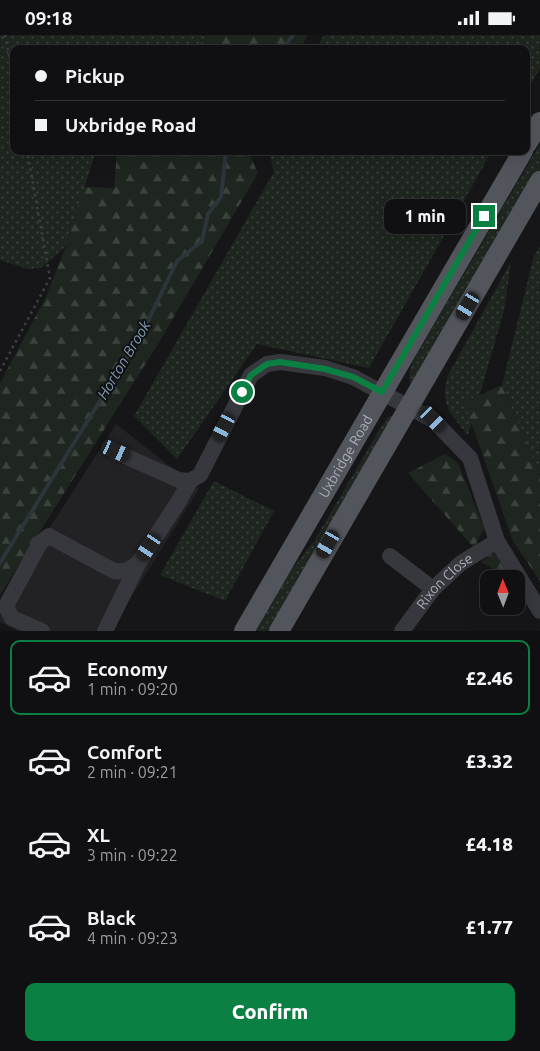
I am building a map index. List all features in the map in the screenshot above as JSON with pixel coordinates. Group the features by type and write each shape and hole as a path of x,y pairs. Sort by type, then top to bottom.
{"main road":[{"path":"530,138 540,122"},
{"name":"Uxbridge Road","path":"244,631 520,155"},
{"name":"Uxbridge Road","path":"279,631 540,181"}],"street":[{"path":"104,631 139,562 190,481 200,475 251,375 267,364 280,362 325,369 353,377 433,419 470,458 497,541 540,611"},
{"path":"116,451 180,480 190,481"},
{"path":"42,631 12,617 6,606 40,543 49,536 114,571 124,572 133,568 139,562"},
{"name":"Rixon Close","path":"402,631 434,589 461,563 497,541"},
{"path":"390,556 434,589"}],"path":[{"path":"5,35 10,61"},
{"path":"0,371 50,277 27,155"}],"shaded area":[{"path":"116,424 199,489 110,631 18,631 0,622 0,606"}],"green space":[{"path":"0,35 208,35 199,45 10,45 10,155 95,155 66,246 41,268 28,269 0,260"},
{"path":"208,35 308,35 302,45 199,45"},
{"path":"324,35 540,35 540,68 530,85 530,45 318,45"},
{"path":"540,144 540,180 410,385 409,374 413,361"},
{"path":"117,155 250,155 258,173 158,344 0,595 0,383 46,297 66,246 84,187 114,188"},
{"path":"270,155 490,155 369,368 257,344 177,459 134,416 274,172"},
{"path":"540,246 540,476 502,385 534,256"},
{"path":"511,262 504,311 468,435 448,408 445,394 448,375"},
{"path":"502,385 540,476 540,581 513,541 464,402"},
{"path":"393,415 273,631 254,631 286,577 314,541 381,427 388,417"},
{"path":"445,454 458,463 484,528 474,548 408,473"},
{"path":"214,481 274,511 225,601 160,575"},
{"path":"494,552 505,570 495,570 481,562"}],"waterway":[{"name":"Horton Brook","path":"286,45 293,35"},
{"name":"Horton Brook","path":"0,563 143,331 177,261 202,241 208,214 221,197 226,155"}],"route":[{"path":"242,392 251,375 267,364 280,362 325,369 353,377 382,392 484,216"}]}
